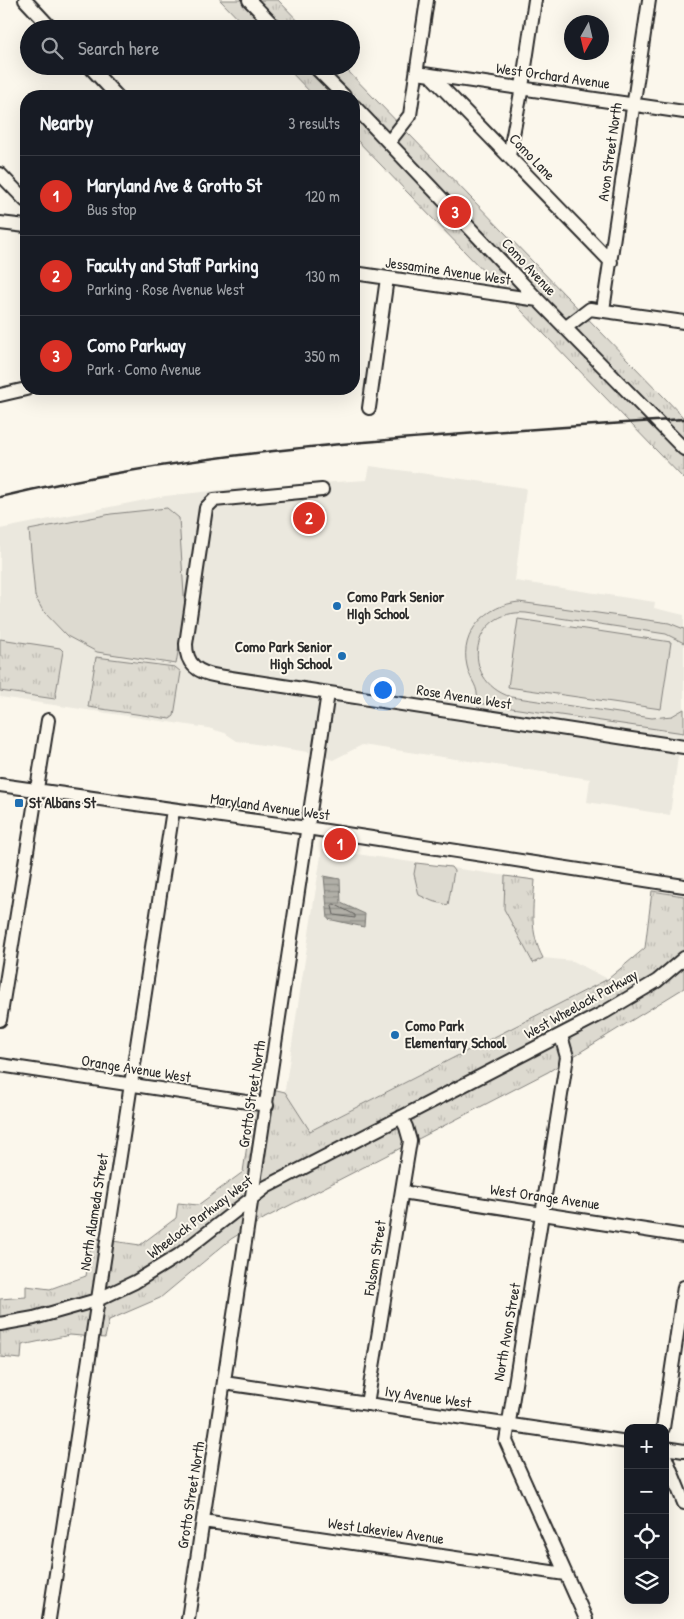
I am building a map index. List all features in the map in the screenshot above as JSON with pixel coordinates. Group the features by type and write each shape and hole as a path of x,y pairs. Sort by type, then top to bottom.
{"street":[{"path":"25,0 44,20"},
{"path":"249,0 268,20"},
{"path":"389,142 410,115 424,74 427,0"},
{"path":"508,156 522,87 535,0"},
{"name":"Avon Street North","path":"603,310 649,0"},
{"name":"West Orchard Avenue","path":"424,74 684,112"},
{"name":"Como Lane","path":"424,74 508,156 611,262"},
{"path":"97,75 112,90"},
{"path":"323,75 338,90"},
{"name":"Como Avenue","path":"360,112 564,328 684,449"},
{"path":"0,174 20,195"},
{"path":"0,223 20,225"},
{"name":"Jessamine Avenue West","path":"360,274 538,300"},
{"path":"369,408 387,278"},
{"path":"564,328 590,309 684,322"},
{"path":"0,395 20,390"},
{"name":"Rose Avenue West","path":"322,490 214,500 206,508 186,654 190,664 197,670 218,676 684,747"},
{"name":"Grotto Street North","path":"188,1619 328,692"},
{"path":"0,1020 35,790 48,720"},
{"name":"Maryland Avenue West","path":"0,785 307,828 684,886"},
{"name":"North Alameda Street","path":"49,1619 173,810"},
{"name":"West Wheelock Parkway","path":"383,1126 561,1036 637,994 665,975 684,958"},
{"name":"North Avon Street","path":"561,1036 567,1057 544,1213 506,1441 586,1619"},
{"name":"Orange Avenue West","path":"0,1065 266,1105"},
{"name":"Folsom Street","path":"367,1404 410,1141 401,1117"},
{"name":"Wheelock Parkway West","path":"0,1324 34,1318 97,1300 135,1282 172,1260 266,1187 383,1126"},
{"name":"West Orange Avenue","path":"402,1192 684,1236"},
{"path":"664,1424 684,1287"},
{"name":"Ivy Avenue West","path":"224,1383 624,1441"},
{"path":"669,1449 684,1451"},
{"path":"669,1466 684,1503"},
{"name":"West Lakeview Avenue","path":"203,1521 565,1574"}],"shaded area":[{"name":"Como Park Senior High School","path":"370,466 526,488 515,581 655,602 654,608 684,615 684,739 679,749 670,815 587,802 590,779 362,745 333,760 308,752 237,741 225,733 208,728 0,697 0,529 165,496 239,488 367,480"},
{"name":"Como Park Elementary School","path":"322,849 535,880 532,923 536,946 543,958 573,961 608,979 276,1148"}],"green space":[{"path":"220,0 278,0 297,20 239,20"},
{"path":"294,75 352,75 663,396 684,418 684,479 360,143 360,90 308,90"},
{"path":"167,508 179,518 185,610 176,664 97,652 67,636 43,611 35,596 29,530 111,514"},
{"path":"519,602 669,623 684,629 684,643 666,634 526,613 507,614 493,622 483,633 478,647 478,662 483,676 494,688 511,697 652,718 672,716 684,709 684,733 477,703 476,688 467,666 467,642 478,622 486,615 496,608"},
{"path":"518,619 671,642 661,709 508,687"},
{"path":"0,639 60,648 63,651 55,699 0,691"},
{"path":"96,657 175,667 181,672 174,716 170,719 88,707"},
{"path":"416,863 451,867 454,871 448,905 419,895 414,874"},
{"path":"505,876 535,880 533,920 536,939 543,958 533,963 504,909"},
{"path":"652,891 684,896 684,988 548,1072 265,1218 231,1239 160,1298 109,1320 105,1338 70,1335 22,1345 21,1359 0,1357 0,1299 26,1297 26,1286 50,1289 86,1276 92,1238 140,1245 176,1218 178,1203 198,1205 243,1172 256,1085 285,1092 310,1131 608,979 645,948"}],"water":[{"path":"324,876 340,879 341,903 365,914 364,927 328,919"}],"railway":[{"path":"0,497 84,479 254,453 426,437 684,419"}],"place":[{"name":"Como Parkway","path":"455,212"},
{"name":"Faculty and Staff Parking","path":"309,518"},
{"name":"Como Park Senior HIgh School","path":"337,606"},
{"name":"Como Park Senior High School","path":"342,656"},
{"name":"St Albans St","path":"19,803"},
{"name":"Maryland Ave & Grotto St","path":"340,844"},
{"name":"Como Park Elementary School","path":"395,1035"}]}
